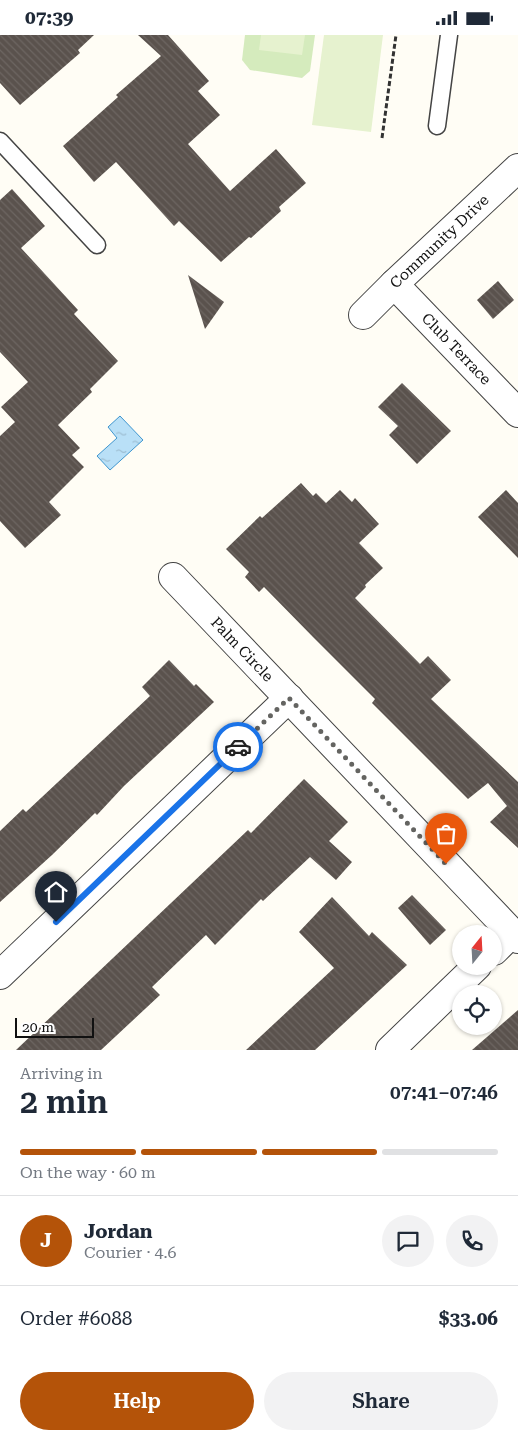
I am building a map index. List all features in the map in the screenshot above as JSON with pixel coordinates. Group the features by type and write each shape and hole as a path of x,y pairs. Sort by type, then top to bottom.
{"street":[{"name":"Community Drive","path":"363,315 518,168"},
{"name":"Club Terrace","path":"394,284 518,413"},
{"name":"Palm Circle","path":"173,577 289,698 508,941"},
{"path":"0,975 289,698"},
{"path":"390,1050 469,975"}],"lane":[{"path":"437,127 449,35"},
{"path":"0,141 98,245"}],"path":[{"path":"382,138 396,35"}],"green space":[{"path":"245,35 315,35 310,71 302,78 250,70 242,60"},
{"path":"261,35 305,35 302,55 259,50"},
{"path":"324,35 383,35 371,132 312,125"}],"water":[{"path":"120,416 143,440 110,470 97,456 117,438 108,427"}],"building":[{"path":"0,35 94,35 78,50 80,53 20,105 0,83"},
{"path":"138,35 168,35 209,81 198,91 220,115 188,144 230,191 276,149 306,183 279,207 281,211 221,262 179,221 174,226 116,162 94,182 63,146 118,97 116,95 161,56"},
{"path":"12,189 45,226 21,248 78,310 74,314 118,361 90,389 92,392 58,425 80,448 72,455 84,467 49,502 61,515 25,548 0,521 0,436 15,422 1,407 28,382 0,352 0,200"},
{"path":"188,275 224,302 205,329"},
{"path":"498,281 514,300 493,319 477,300"},
{"path":"402,383 451,431 417,464 389,435 398,426 378,407"},
{"path":"301,483 313,496 316,493 326,503 340,490 352,502 355,498 379,524 359,543 383,568 365,585 366,587 355,598 420,664 428,656 451,680 431,699 518,782 518,848 490,822 507,806 488,783 468,799 372,703 375,699 264,587 259,592 245,577 249,572 226,549 260,516 262,518"},
{"path":"506,490 518,503 518,558 478,517"},
{"path":"169,660 194,686 196,684 214,702 124,786 97,815 95,813 0,902 0,831 23,809 26,812 150,696 142,687"},
{"path":"304,779 348,822 329,841 352,862 336,880 310,857 263,901 261,899 215,945 206,935 152,987 160,995 101,1050 16,1050 248,830 251,833"},
{"path":"412,895 446,930 430,945 398,908"},
{"path":"332,897 369,936 372,932 407,965 315,1050 246,1050 334,968 299,932"},
{"path":"518,1010 518,1050 472,1050 489,1035 502,1035 502,1024"}],"way so far":[{"path":"238,747 289,698 446,864"}],"route":[{"path":"56,922 238,747"}]}
